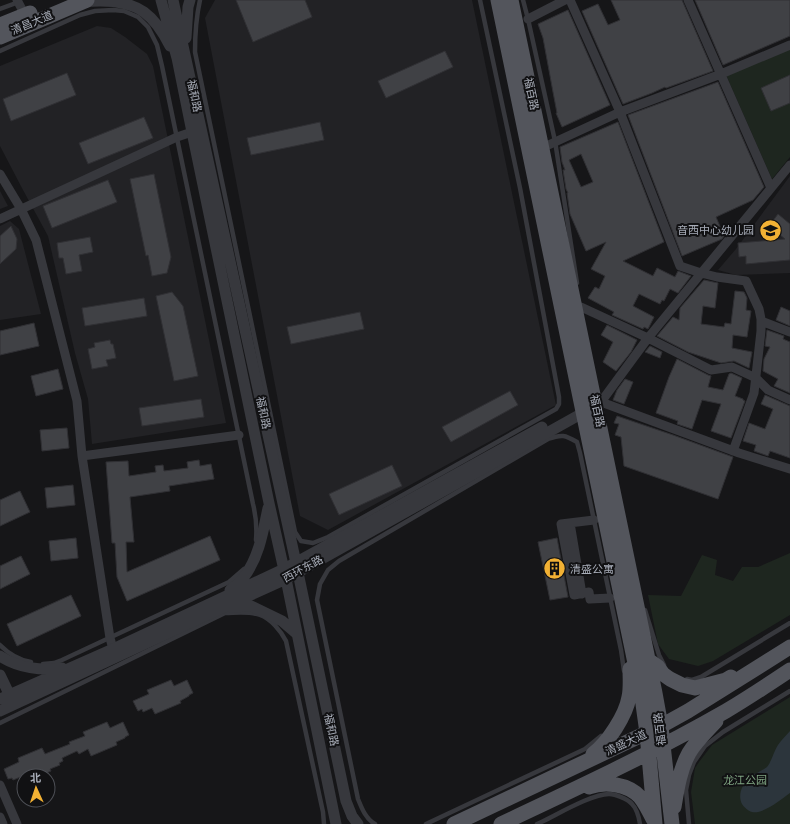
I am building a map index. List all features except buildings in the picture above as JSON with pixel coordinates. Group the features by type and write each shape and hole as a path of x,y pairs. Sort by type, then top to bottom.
{"main road":[{"name":"清昌大道","path":"0,25 21,4 63,0"},
{"name":"福百路","path":"498,0 594,404 626,619 642,697 647,733 655,823"},
{"name":"福百路","path":"511,0 661,726 672,824"},
{"name":"清昌大道","path":"0,37 85,1"},
{"path":"578,765 596,752 608,739 617,726 626,708 631,681 625,641 626,619"},
{"name":"清盛大道","path":"454,824 661,726 688,711 790,647"},
{"path":"648,660 658,667 663,674 670,679 682,685 695,688 726,680 768,660"},
{"name":"清盛大道","path":"501,824 649,753 726,711 790,670"},
{"path":"672,824 672,813 681,773 689,753 699,739 726,711"},
{"path":"558,797 592,786 611,784 623,786 634,791 640,797 655,823"}],"street":[{"path":"85,1 99,0 132,5 152,19 181,59"},
{"name":"福和路","path":"161,0 181,59 297,568 346,801 352,816 358,824"},
{"name":"福和路","path":"173,0 192,132 336,824"},
{"path":"181,59 190,0"},
{"path":"528,19 565,0"},
{"path":"570,0 620,112 680,266 717,277 746,281 759,309 761,331 754,393 733,451"},
{"path":"688,0 771,188"},
{"path":"542,148 620,112 721,74 790,45"},
{"path":"0,219 177,137 192,132"},
{"path":"790,165 594,404 790,469"},
{"path":"0,174 21,209 36,240 77,401 82,456 110,638 113,649"},
{"path":"581,307 648,338 711,370 732,367 756,378 768,390 790,400"},
{"path":"761,321 790,332"},
{"name":"西环东路","path":"4,703 209,614 297,568 594,404"},
{"path":"82,456 239,435"},
{"path":"220,598 244,578 252,563 261,541 269,503"},
{"path":"594,520 561,524 574,595 589,592 590,600 610,598"},
{"name":"西环东路","path":"4,703 75,666 220,598 285,574"},
{"path":"209,614 232,607 251,606 282,621 296,633"},
{"path":"0,656 10,662 40,669 75,666"},
{"path":"0,675 4,703"},
{"path":"0,785 17,824"},
{"path":"0,817 3,824"}],"lane":[{"path":"200,0 196,16 195,52 295,532 301,541 313,543 328,537 528,425 556,409 559,404 520,188 480,0"},
{"path":"523,0 556,141 578,291"},
{"path":"0,9 21,4"},
{"path":"0,51 80,15 95,11 124,11 138,17 148,27 157,45 177,137 256,516 257,533 255,547 244,570 229,582 54,663 42,664 29,662 7,653 0,645"},
{"path":"375,824 371,822 363,812 358,799 317,600 320,584 328,570 339,561 548,439 559,435 569,437 577,442 580,453 621,650 624,678"},
{"path":"644,607 659,655 667,668"},
{"path":"0,723 226,613 260,615 277,628 286,641 323,812 324,824"},
{"path":"684,678 692,680 701,677 790,623"},
{"path":"689,824 686,790 688,775 694,762 705,746 723,732 790,691"},
{"path":"426,824 585,749 599,739 606,730"},
{"path":"537,824 584,801 610,794 621,797 632,803 640,824"}],"shaded area":[{"path":"215,0 472,0 556,405 328,530 300,516 205,18"},
{"path":"97,26 111,28 125,37 147,54 153,66 226,423 92,444 88,399 75,353 48,236 0,146 0,66"},
{"name":"音西中心幼儿园","path":"790,176 790,273 736,275 718,270 736,249"},
{"path":"0,191 8,206 0,209"},
{"path":"10,221 19,229 41,314 0,320 0,226"},
{"path":"790,731 790,793 766,809 756,812 748,810 742,804 740,799 745,782 750,777 767,767 778,745"}],"green space":[{"path":"790,49 790,157 772,179 726,75"},
{"path":"790,553 790,615 713,661 698,666 669,659 658,644 648,595 681,596 702,555 717,560 715,575 733,581 742,567 758,567"},
{"name":"龙江公园","path":"790,697 790,824 695,824 691,792 695,768 699,762 712,745"}],"place":[{"name":"音西中心幼儿园","path":"770,230"},
{"name":"清盛公寓","path":"555,569"}]}
